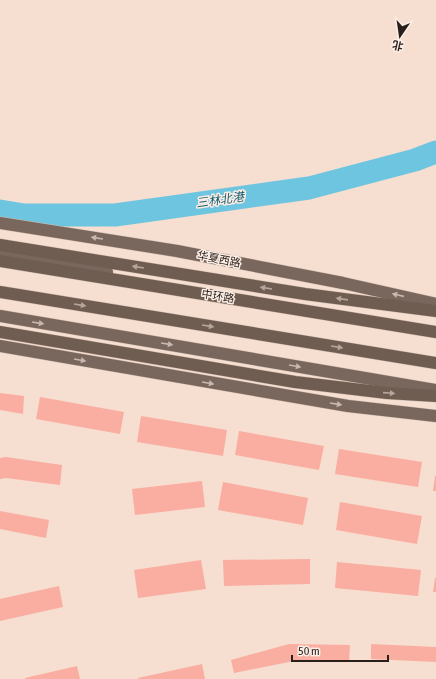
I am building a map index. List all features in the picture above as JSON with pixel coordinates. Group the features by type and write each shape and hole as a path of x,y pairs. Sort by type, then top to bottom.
{"highway":[{"path":"0,245 305,294 436,312"},
{"name":"中环路","path":"0,261 436,332"},
{"path":"0,292 436,363"},
{"path":"0,332 295,382 387,394 436,396"}],"main road":[{"name":"华夏西路","path":"0,223 177,251 344,283 436,304"},
{"path":"0,255 436,327"},
{"path":"0,316 436,390"},
{"path":"0,346 348,406 436,416"}],"building":[{"path":"0,393 24,396 23,414 0,410"},
{"path":"40,397 124,412 120,434 36,419"},
{"path":"141,416 227,430 223,456 137,442"},
{"path":"239,431 324,446 319,470 235,455"},
{"path":"339,449 422,462 418,487 335,474"},
{"path":"6,457 62,465 60,485 6,478 0,479 0,458"},
{"path":"435,476 436,491 433,491"},
{"path":"202,481 205,507 135,515 132,489"},
{"path":"223,482 308,498 303,525 218,510"},
{"path":"340,502 422,516 417,544 336,530"},
{"path":"0,511 49,520 46,538 0,529"},
{"path":"310,559 310,584 224,586 223,560"},
{"path":"201,560 206,589 138,598 134,570"},
{"path":"337,562 421,570 418,596 335,588"},
{"path":"435,578 436,592 433,592"},
{"path":"59,586 63,607 0,621 0,599"},
{"path":"289,644 350,645 349,661 294,661 234,673 231,660"},
{"path":"371,644 436,647 436,662 371,659"},
{"path":"202,664 205,679 138,679 138,678"},
{"path":"77,666 80,679 25,679 25,678"}],"waterway":[{"name":"三林北港","path":"0,211 24,215 115,215 309,188 415,160 436,152"}]}
